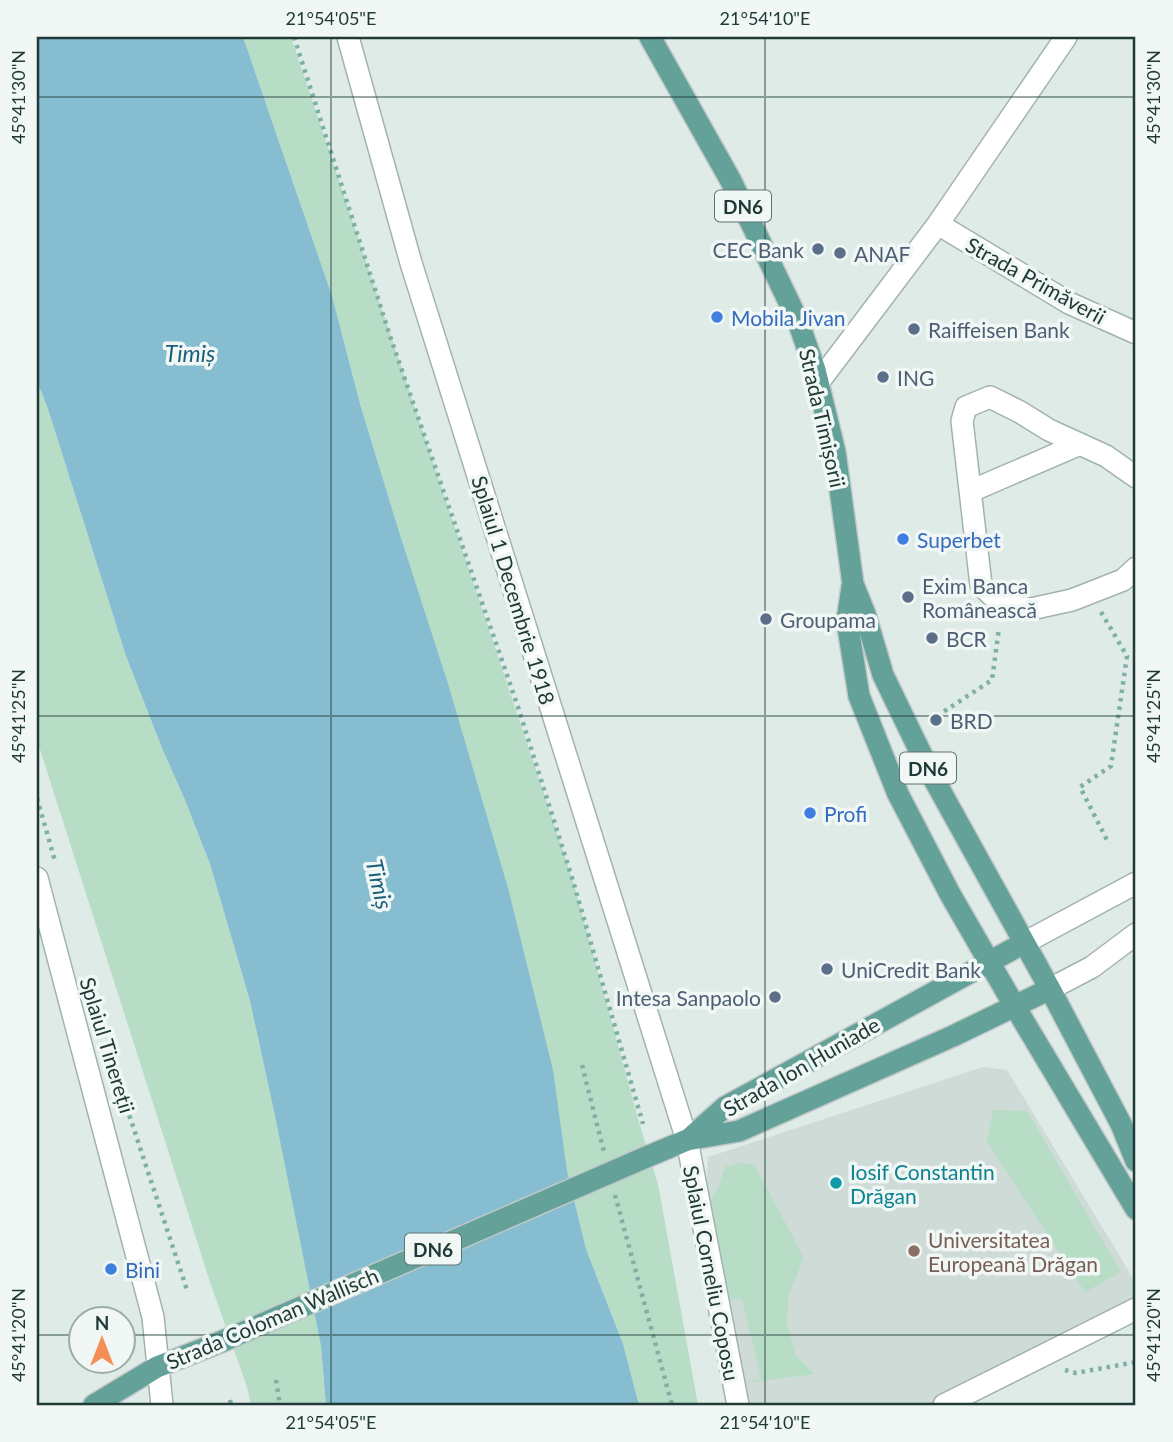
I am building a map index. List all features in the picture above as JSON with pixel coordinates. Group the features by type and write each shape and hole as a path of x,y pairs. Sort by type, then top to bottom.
{"main road":[{"name":"Strada Timișorii","path":"650,37 731,181 797,321 815,370 835,452 853,584 865,614 883,676 931,774 1050,989"},
{"name":"Strada Timișorii","path":"853,584 847,621 859,695 871,727 898,794 950,894 1014,1005"},
{"name":"Strada Ion Huniade","path":"687,1140 725,1107 1024,943"},
{"name":"Strada Ion Huniade","path":"687,1140 739,1131 953,1036 1050,989"},
{"name":"DN6","path":"1050,989 1121,1124 1136,1161"},
{"name":"DN6","path":"1014,1005 1136,1209"},
{"name":"Strada Coloman Wallisch","path":"94,1405 157,1367 687,1140"}],"street":[{"name":"Splaiul 1 Decembrie 1918","path":"348,37 411,263 687,1140"},
{"path":"818,383 938,224 1066,37"},
{"name":"Strada Primăverii","path":"938,224 1069,303 1136,333"},
{"path":"1136,477 1106,456 1049,430 990,397 966,407 962,421 981,585 1002,605 1031,609 1072,600 1123,580 1136,568"},
{"path":"971,491 1080,444"},
{"name":"Splaiul Tinereții","path":"37,878 153,1317 162,1405"},
{"name":"Strada Ion Huniade","path":"1024,943 1136,883"},
{"name":"Strada Ion Huniade","path":"1050,989 1092,967 1136,934"},
{"name":"Splaiul Corneliu Coposu","path":"687,1140 738,1405"},
{"path":"944,1405 1136,1309"}],"path":[{"name":"Splaiul 1 Decembrie 1918","path":"294,37 390,336 526,732 573,881 643,1124"},
{"path":"1090,593 1126,656 1111,765 1080,787 1109,844"},
{"path":"937,716 992,680 1002,605"},
{"path":"37,797 57,868"},
{"name":"Splaiul Tinereții","path":"113,1064 187,1290"},
{"path":"582,1065 606,1159"},
{"path":"613,1186 673,1405"},
{"path":"1076,1373 1136,1362"},
{"path":"276,1380 280,1405"}],"shaded area":[{"name":"Universitatea Europeană Drăgan","path":"983,1067 1007,1070 1136,1283 1136,1308 944,1405 750,1405 721,1300 705,1218 708,1157"}],"green space":[{"path":"243,37 291,37 573,881 658,1184 698,1405 639,1405 623,1344 586,1249 401,538 360,404 332,296"},
{"path":"37,381 126,656 210,864 250,1001 321,1346 326,1405 251,1405 37,740"},
{"path":"993,1110 1027,1111 1121,1272 1085,1292 987,1142"},
{"path":"738,1163 754,1164 803,1256 788,1296 787,1325 796,1356 815,1374 744,1383 761,1378 742,1299 721,1300 705,1210 719,1186 725,1167"}],"water":[{"name":"Timiș","path":"37,37 243,37 332,296 360,404 449,687 508,888 553,1070 567,1171 586,1249 623,1344 639,1405 326,1405 321,1346 250,1001 210,864 126,656 37,381"}],"place":[{"name":"CEC Bank","path":"818,249"},
{"name":"ANAF","path":"840,253"},
{"name":"Mobila Jivan","path":"717,317"},
{"name":"Raiffeisen Bank","path":"914,329"},
{"name":"ING","path":"883,377"},
{"name":"Superbet","path":"903,539"},
{"name":"Exim Banca Românească","path":"908,597"},
{"name":"Groupama","path":"766,619"},
{"name":"BCR","path":"932,638"},
{"name":"BRD","path":"936,720"},
{"name":"Profi","path":"810,813"},
{"name":"UniCredit Bank","path":"827,969"},
{"name":"Intesa Sanpaolo","path":"775,997"},
{"name":"Iosif Constantin Drăgan","path":"836,1183"},
{"name":"Universitatea Europeană Drăgan","path":"914,1251"},
{"name":"Bini","path":"111,1269"}]}
